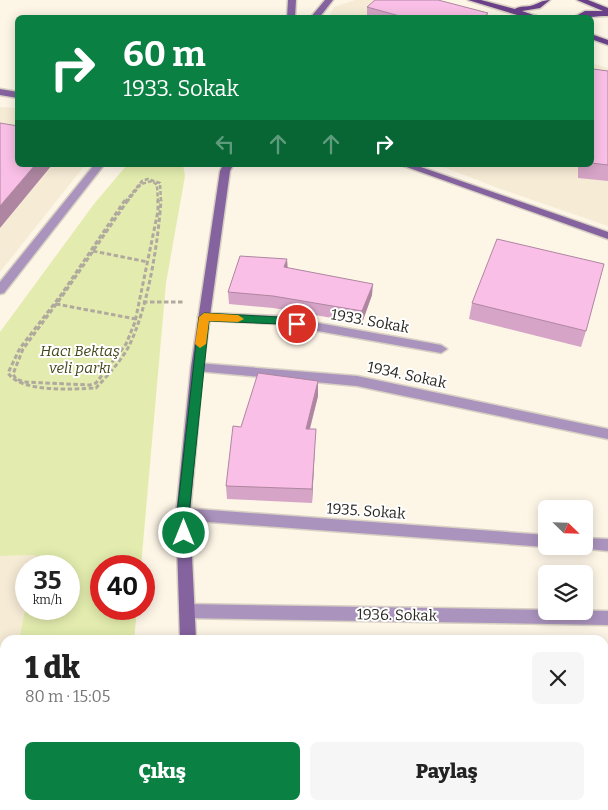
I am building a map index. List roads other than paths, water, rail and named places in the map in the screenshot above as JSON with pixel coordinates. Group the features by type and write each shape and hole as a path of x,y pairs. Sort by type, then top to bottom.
{"main road":[{"path":"472,0 528,15"},
{"path":"506,8 534,8 542,5 546,0"},
{"path":"581,0 608,12"},
{"path":"583,15 608,12"},
{"path":"594,37 608,43"}],"street":[{"path":"291,15 292,0"},
{"path":"316,15 329,0"},
{"path":"0,92 15,94"},
{"path":"0,290 97,167"},
{"path":"188,635 183,514 206,301 227,167"},
{"path":"412,167 608,236"},
{"name":"1933. Sokak","path":"204,317 279,320 442,349"},
{"name":"1934. Sokak","path":"198,367 357,381 608,434"},
{"name":"1935. Sokak","path":"183,514 538,540"},
{"path":"593,545 608,546"},
{"name":"1936. Sokak","path":"186,611 608,618"}],"park label":[{"name":"Hacı Bektaş veli parkı","path":"80,360"}]}
